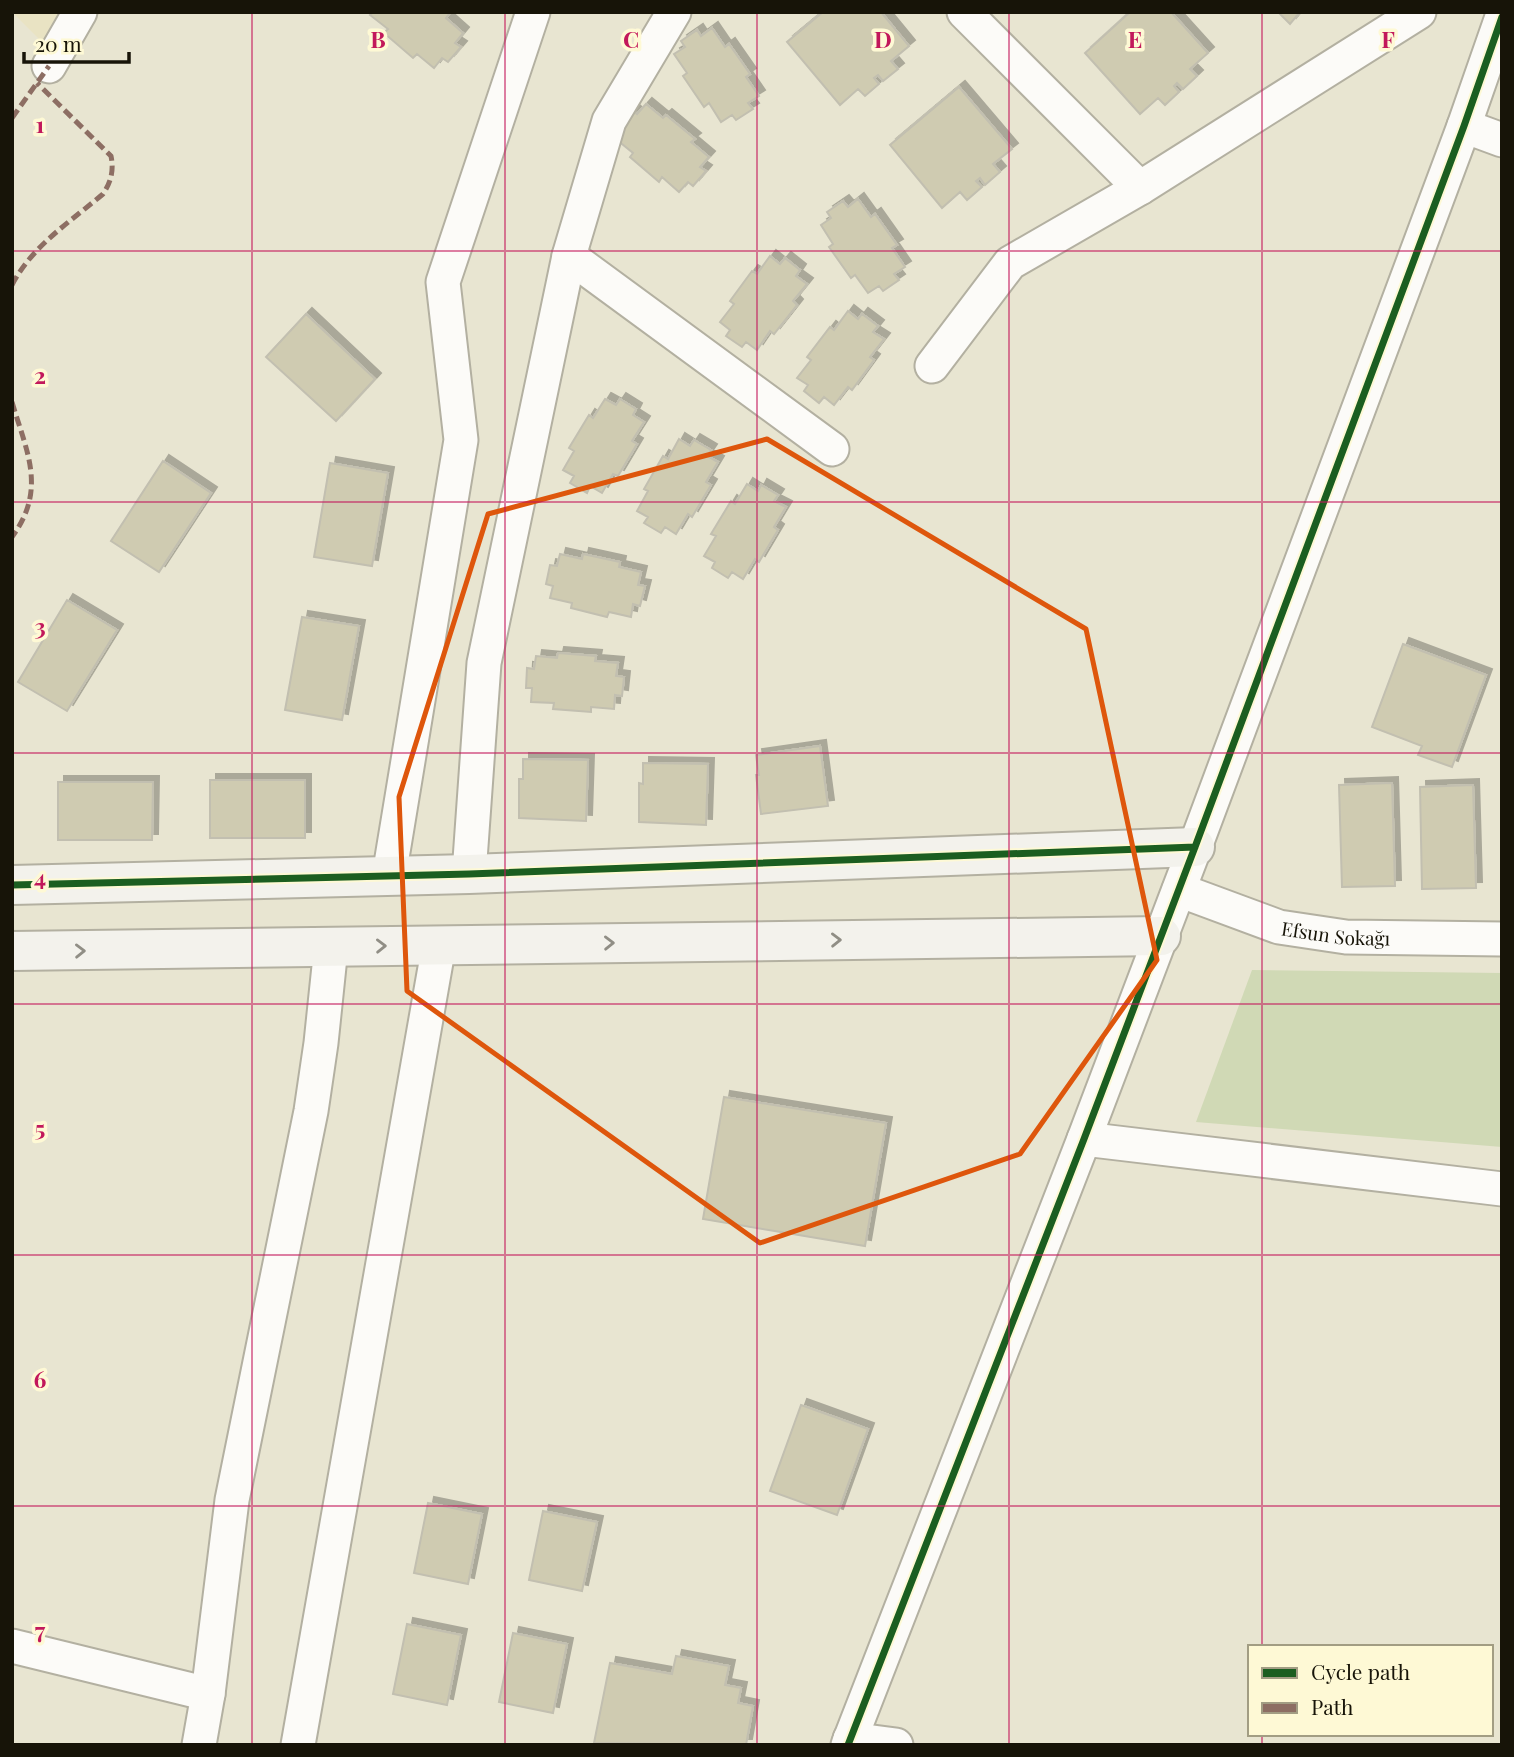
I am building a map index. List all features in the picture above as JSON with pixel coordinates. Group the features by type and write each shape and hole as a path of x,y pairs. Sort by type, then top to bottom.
{"street":[{"path":"49,66 80,12"},
{"path":"390,876 461,440 443,282 533,12"},
{"path":"469,874 484,663 569,256 609,121 674,12"},
{"path":"964,12 1140,188"},
{"path":"932,366 1010,263 1140,188 1419,12"},
{"path":"896,1745 849,1742 1195,847 1464,126 1502,17"},
{"path":"1464,126 1502,140"},
{"path":"569,256 832,449"},
{"path":"12,885 469,874 1195,847"},
{"name":"Efsun Sokağı","path":"1178,890 1279,927 1292,929 1346,937 1502,939"},
{"path":"12,951 1161,936"},
{"path":"298,1745 439,945"},
{"path":"199,1745 208,1694 232,1500 311,1111 331,947"},
{"path":"1084,1139 1502,1189"},
{"path":"12,1646 208,1694"}],"highlighted area":[{"path":"767,439 1086,629 1157,960 1020,1154 760,1243 407,991 399,797 488,514"}],"shaded area":[{"path":"12,12 78,12 55,55"}],"green space":[{"path":"1252,970 1502,973 1502,1147 1196,1122"}],"building":[{"path":"373,12 447,12 449,14 446,18 463,33 455,43 461,47 448,62 442,58 434,68 417,54 413,58 384,33 388,29 370,15"},
{"path":"823,12 881,12 909,46 891,61 898,69 883,81 878,75 874,78 879,84 865,96 858,89 840,105 787,42"},
{"path":"1130,12 1171,12 1208,53 1190,69 1197,76 1183,89 1177,83 1174,86 1179,92 1165,105 1158,98 1140,114 1085,53"},
{"path":"1278,12 1300,12 1290,24"},
{"path":"712,28 725,47 729,44 750,74 746,77 759,96 748,103 753,109 736,120 732,115 721,122 709,103 704,107 683,76 687,73 674,54 685,47 681,41 697,30 701,36"},
{"path":"959,87 1012,149 993,164 1000,172 985,185 980,178 976,181 982,187 967,200 960,192 942,208 890,145"},
{"path":"646,104 663,118 666,115 695,139 691,142 709,157 700,167 706,171 693,186 688,182 679,192 662,177 659,182 630,157 633,153 616,139 624,129 619,124 631,109 637,114"},
{"path":"858,199 871,217 875,214 897,245 892,248 905,267 894,274 899,280 883,291 879,286 868,293 855,275 851,278 829,247 833,244 821,225 831,218 827,212 843,201 848,207"},
{"path":"770,256 780,264 785,258 800,270 796,276 807,284 793,301 797,305 774,334 770,331 757,350 746,342 742,347 726,336 730,330 720,322 734,304 730,301 752,271 757,274"},
{"path":"848,311 858,319 862,314 878,326 873,332 884,339 870,357 874,360 852,390 848,387 834,405 824,397 819,403 804,391 808,385 797,378 811,360 807,357 830,327 834,330"},
{"path":"306,314 375,379 336,421 266,357"},
{"path":"605,399 616,405 620,399 636,409 633,415 644,422 632,441 637,444 618,476 613,474 602,493 590,486 587,493 570,483 574,476 563,470 574,451 569,448 589,415 593,418"},
{"path":"679,439 690,446 694,440 711,450 707,456 718,462 706,482 711,485 692,517 688,514 676,534 665,527 661,533 644,523 648,517 637,511 648,491 644,489 663,456 668,459"},
{"path":"163,461 211,493 159,572 111,541"},
{"path":"330,463 388,473 372,566 314,557"},
{"path":"747,484 758,491 761,485 778,495 774,501 786,507 774,527 778,530 759,562 755,559 743,579 732,572 728,578 712,568 715,562 704,556 716,536 711,534 731,501 735,504"},
{"path":"560,554 582,559 583,554 620,562 619,567 641,572 638,585 645,586 640,606 633,604 631,617 609,612 607,617 571,608 572,603 550,598 553,586 546,584 550,565 557,566"},
{"path":"67,600 117,630 67,711 18,682"},
{"path":"302,617 359,626 342,720 285,710"},
{"path":"1403,644 1486,675 1452,767 1418,755 1422,746 1372,727"},
{"path":"558,653 596,656 595,661 618,663 616,676 624,677 622,696 615,695 614,709 591,707 591,712 553,709 554,703 531,702 532,688 526,688 527,668 534,669 536,656 557,658"},
{"path":"820,746 828,806 761,814 756,755"},
{"path":"523,759 588,760 586,821 519,818 519,779 523,779"},
{"path":"643,763 708,764 706,825 639,822 639,783 643,784"},
{"path":"210,780 305,780 305,838 210,838"},
{"path":"58,782 153,782 152,840 58,840"},
{"path":"1392,783 1395,886 1342,887 1339,785"},
{"path":"1473,785 1476,888 1422,889 1420,787"},
{"path":"724,1097 886,1123 865,1246 703,1219"},
{"path":"801,1405 868,1429 837,1515 770,1491"},
{"path":"428,1503 482,1514 468,1584 414,1573"},
{"path":"543,1511 597,1522 582,1591 529,1580"},
{"path":"407,1624 461,1635 447,1705 393,1694"},
{"path":"513,1633 567,1644 553,1713 499,1702"},
{"path":"676,1656 729,1666 725,1685 741,1688 738,1703 753,1706 746,1745 594,1743 610,1663 672,1674"}],"marked path":[{"path":"12,118 49,66"},
{"path":"12,285 41,246 103,194 112,171 111,156 37,83"},
{"path":"12,402 31,471 29,503 23,520 12,537"}],"cycle path":[{"path":"848,1745 1195,847 1464,126 1502,17"},
{"path":"12,885 469,874 1195,847"}]}
